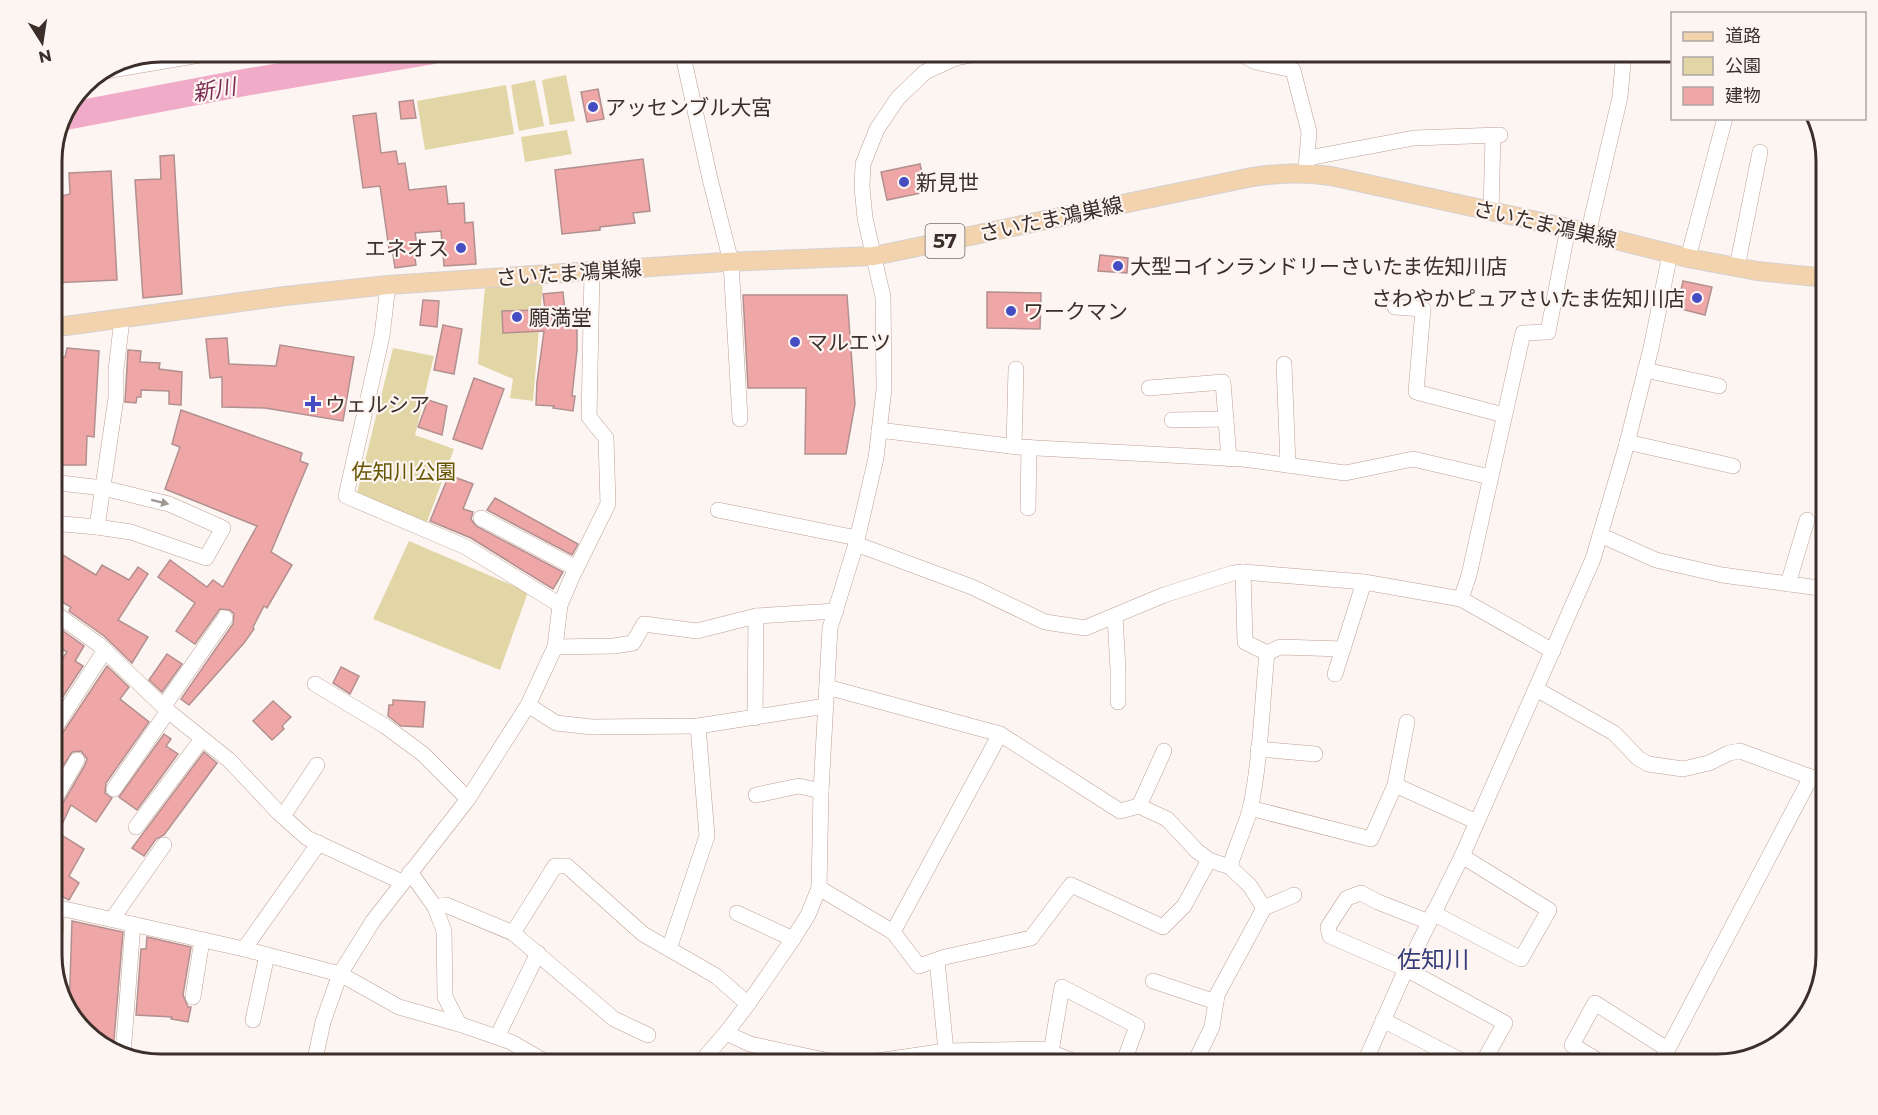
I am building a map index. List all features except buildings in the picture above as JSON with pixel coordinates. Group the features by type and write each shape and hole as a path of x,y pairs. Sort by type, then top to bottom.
{"main road":[{"name":"さいたま鴻巣線","path":"62,327 388,285 731,262 873,256 1307,165 1491,212 1568,228 1679,256 1737,267 1816,277"}],"street":[{"path":"129,67 158,62"},
{"path":"684,62 731,262 740,419"},
{"path":"708,1054 726,1034 793,939 808,915 819,888 821,791 830,628 856,541 876,458 884,389 884,297 865,218 862,187 864,164 877,129 898,98 925,72 947,62"},
{"path":"1256,62 1293,70 1309,132 1307,165 1414,138 1496,135 1491,212"},
{"path":"1588,234 1620,97 1623,62"},
{"path":"1368,1054 1406,969 1462,856 1593,559 1679,256 1724,120"},
{"path":"1737,267 1760,152"},
{"path":"1461,599 1469,575 1522,333 1548,332 1568,228"},
{"path":"316,1054 323,1022 340,974 373,921 468,799 528,705 555,647 560,605 608,504 606,438 589,417 592,272"},
{"path":"388,285 382,336 346,496 466,547 560,605"},
{"path":"1395,307 1423,309 1416,392 1504,415"},
{"path":"97,527 116,398 116,370 122,319"},
{"path":"1284,364 1288,465"},
{"path":"1016,369 1028,508"},
{"path":"1645,370 1719,386"},
{"path":"1149,388 1223,382 1229,459"},
{"path":"1172,420 1226,419"},
{"path":"879,430 1021,447 1229,459 1345,473 1413,459 1490,477"},
{"path":"1627,442 1734,466"},
{"path":"62,483 103,488 169,504 223,528 206,558 131,532 62,524"},
{"path":"718,510 856,541 972,587 1045,622 1085,628 1164,596 1233,573 1243,572 1364,582 1461,599 1553,651"},
{"path":"481,518 576,568"},
{"path":"1788,584 1807,520"},
{"path":"1600,535 1656,560 1722,574 1788,584 1816,585"},
{"path":"1243,572 1245,642 1267,653"},
{"path":"1335,674 1364,582"},
{"path":"555,647 633,643 644,624 697,631 756,615 836,611"},
{"path":"755,718 756,615"},
{"path":"1115,616 1119,670 1118,702"},
{"path":"62,618 105,650 166,709 229,760 307,838 406,877 435,907 444,931 445,997 459,1024"},
{"path":"114,789 225,618"},
{"path":"1267,653 1280,647 1343,649"},
{"path":"62,717 105,650"},
{"path":"1230,867 1250,807 1267,653"},
{"path":"315,684 385,726 423,754 468,799"},
{"path":"827,687 1000,734 1119,811 1139,806 1167,819 1197,851 1209,860 1230,867 1250,886 1264,908"},
{"path":"1536,689 1614,733 1638,758 1648,764 1683,769 1709,763 1729,753 1740,751 1816,779"},
{"path":"528,705 556,723 592,727 698,726 826,706"},
{"path":"1250,807 1371,839 1395,784 1407,722"},
{"path":"669,950 707,836 698,726"},
{"path":"893,932 1000,734"},
{"path":"136,827 202,739"},
{"path":"1258,749 1315,754"},
{"path":"1139,806 1164,751"},
{"path":"62,786 77,760"},
{"path":"284,816 317,765"},
{"path":"1665,1054 1811,777"},
{"path":"1395,784 1477,822"},
{"path":"756,795 799,786 821,791"},
{"path":"244,949 319,843"},
{"path":"113,918 164,845"},
{"path":"1462,856 1549,910 1521,960 1431,918 1378,902 1361,893 1347,898 1328,927 1330,936 1406,969 1505,1023 1488,1054"},
{"path":"819,888 893,932 919,966 1030,939 1071,885 1163,927 1184,906 1209,860"},
{"path":"513,933 555,866 567,866 643,934 716,976 748,1004"},
{"path":"1199,1054 1212,1027 1217,995 1264,908 1294,895"},
{"path":"435,907 446,905 513,933 614,1019 648,1035"},
{"path":"62,908 244,949 340,974 399,1007 511,1042 532,1054"},
{"path":"736,913 793,939"},
{"path":"124,1046 133,924"},
{"path":"193,997 202,940"},
{"path":"496,1037 538,953"},
{"path":"254,1020 267,955"},
{"path":"937,960 946,1051"},
{"path":"1154,981 1216,1002"},
{"path":"1051,1052 1062,987 1137,1026 1127,1054"},
{"path":"1587,1054 1572,1045 1595,1003 1655,1054"},
{"path":"1383,1020 1449,1054"},
{"path":"726,1034 750,1044 794,1054"},
{"path":"925,1054 946,1051 1043,1049 1056,1054"}],"green space":[{"path":"566,75 575,121 550,125 542,80"},
{"path":"535,80 544,126 519,131 511,85"},
{"path":"506,85 514,134 425,150 417,101"},
{"path":"567,130 572,154 525,162 521,137"},
{"path":"543,282 533,401 510,398 513,379 478,364 485,286"},
{"name":"佐知川公園","path":"393,348 434,356 415,435 454,449 427,522 357,493"},
{"path":"409,541 528,592 500,670 373,619"}],"waterway":[{"name":"新川","path":"73,115 366,62"}],"place":[{"name":"アッセンブル大宮","path":"593,107"},
{"name":"新見世","path":"904,182"},
{"name":"エネオス","path":"461,248"},
{"name":"大型コインランドリーさいたま佐知川店","path":"1118,266"},
{"name":"さわやかピュアさいたま佐知川店","path":"1697,298"},
{"name":"ワークマン","path":"1011,311"},
{"name":"願満堂","path":"517,317"},
{"name":"マルエツ","path":"795,342"},
{"name":"ウェルシア","path":"313,404"}],"district":[{"name":"佐知川","path":"1433,959"}]}
